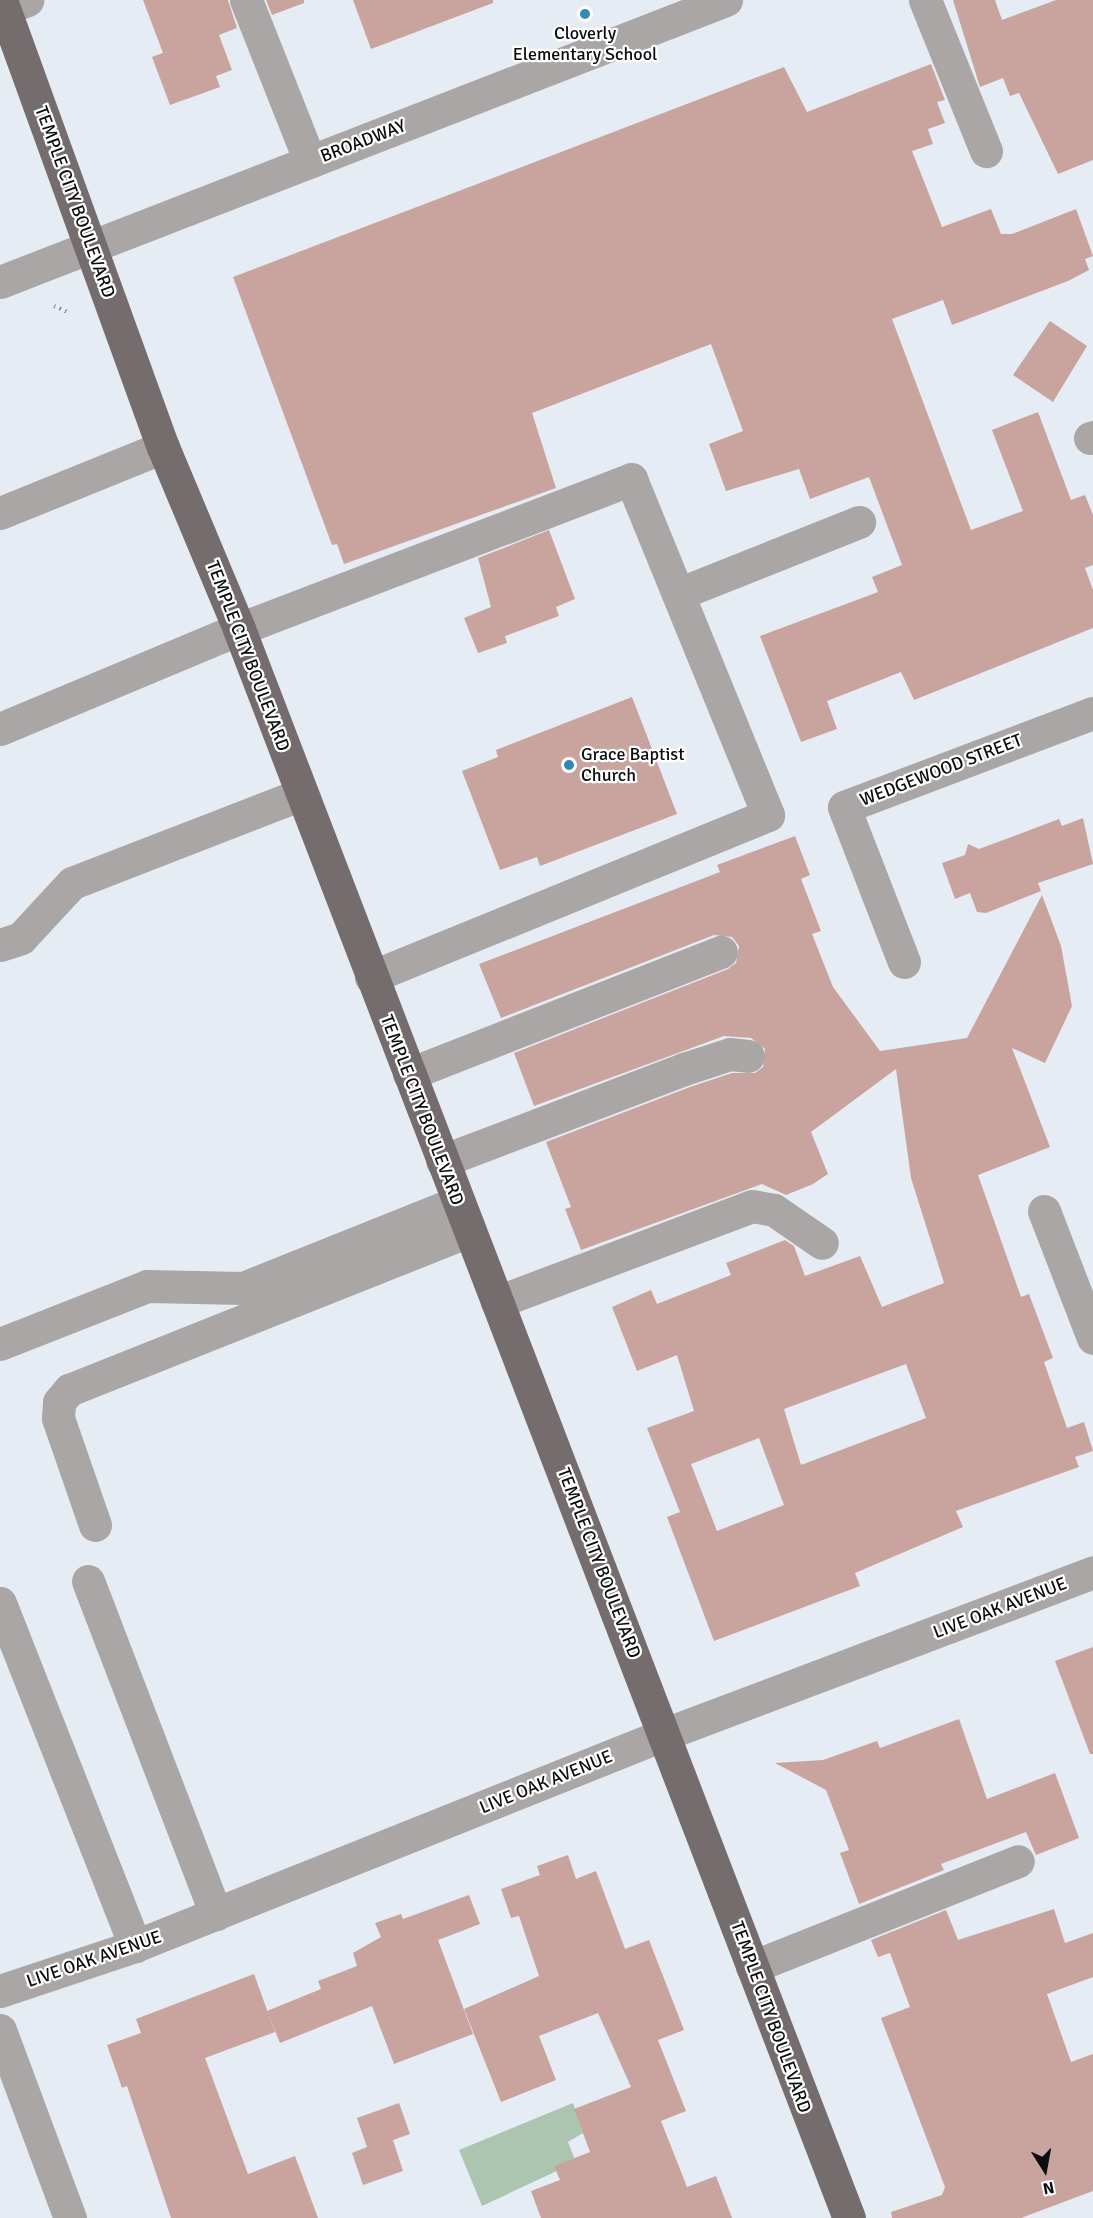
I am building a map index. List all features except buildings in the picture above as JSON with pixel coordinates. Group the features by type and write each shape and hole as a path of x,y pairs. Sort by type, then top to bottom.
{"main road":[{"name":"TEMPLE CITY BOULEVARD","path":"11,3 92,245 164,447 239,629 849,2218"}],"street":[{"path":"246,0 310,162"},
{"name":"BROADWAY","path":"0,282 726,0"},
{"path":"925,0 986,151"},
{"path":"0,513 164,447"},
{"path":"0,729 239,629 630,479 768,815 371,977"},
{"path":"678,594 859,522"},
{"name":"WEDGEWOOD STREET","path":"904,962 844,807 1093,713"},
{"path":"0,945 21,938 72,883 301,794"},
{"path":"409,1074 721,952"},
{"path":"442,1161 684,1069 730,1054 748,1056"},
{"path":"497,1302 752,1206 774,1210 822,1243"},
{"path":"1044,1211 1093,1338"},
{"path":"0,1344 147,1286 243,1288 464,1216"},
{"path":"95,1525 58,1418 59,1402 69,1390 464,1216"},
{"name":"LIVE OAK AVENUE","path":"0,1991 135,1946 665,1734 1093,1572"},
{"path":"88,1581 216,1914"},
{"path":"0,1603 135,1946"},
{"path":"752,1967 1018,1861"},
{"path":"0,2030 70,2218"}],"path":[{"path":"54,306 70,314"}],"green space":[{"path":"573,2103 583,2133 568,2142 576,2162 482,2206 459,2150"}],"place":[{"name":"Cloverly Elementary School","path":"585,14"},
{"name":"Grace Baptist Church","path":"569,765"}]}
